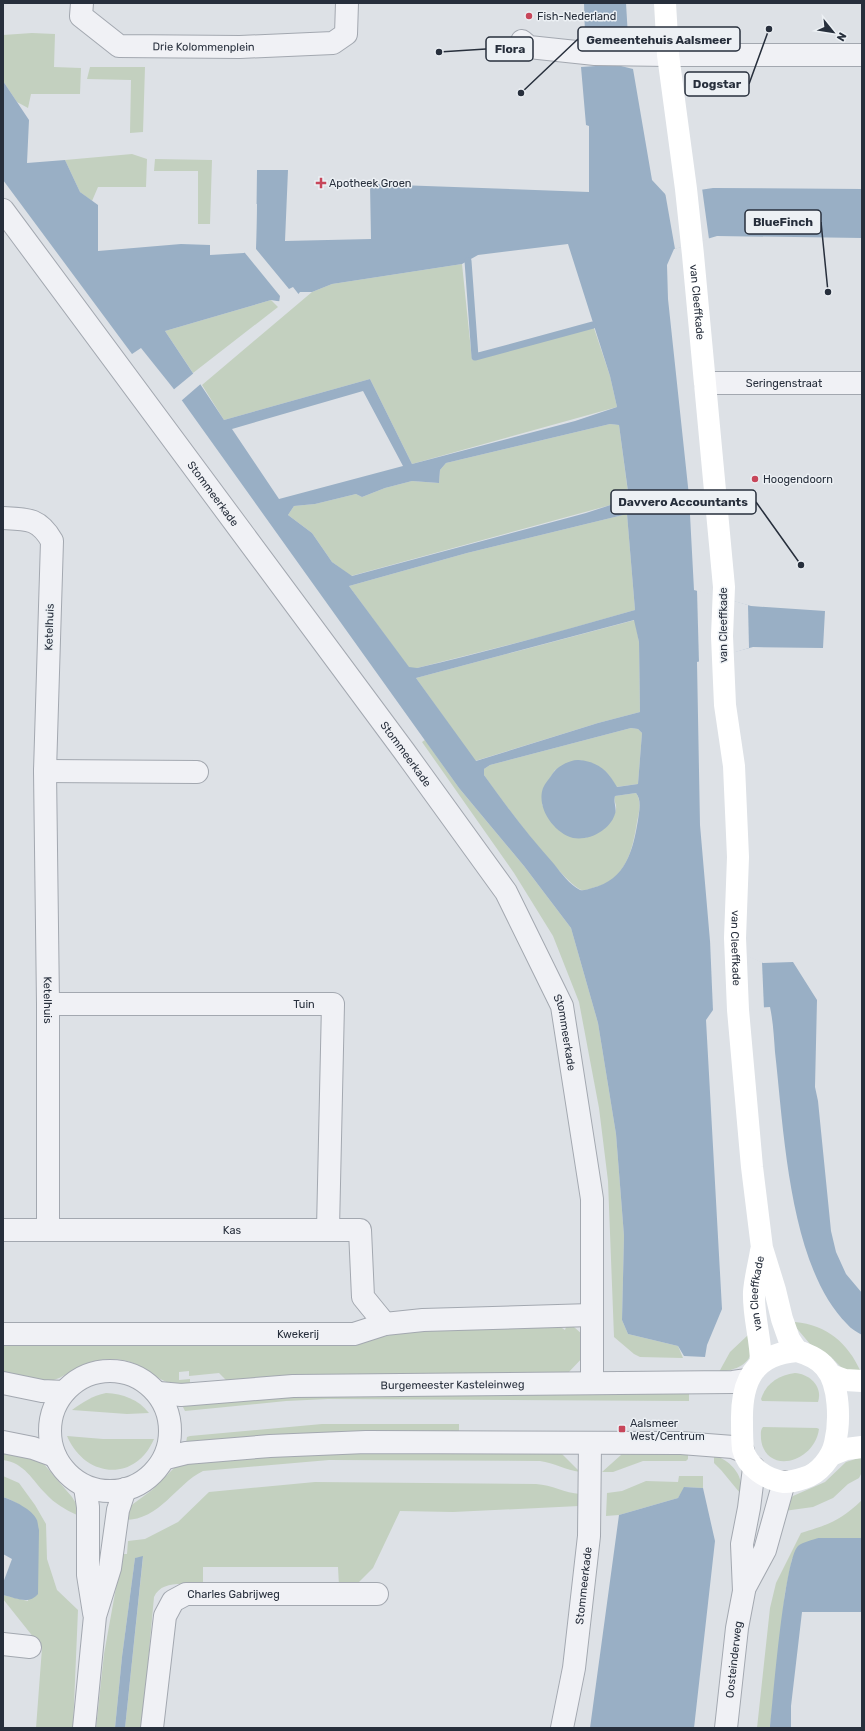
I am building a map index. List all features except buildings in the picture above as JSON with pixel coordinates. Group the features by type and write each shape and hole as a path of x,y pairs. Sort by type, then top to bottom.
{"main road":[{"name":"van Cleeffkade","path":"665,3 668,56 686,189 706,383 725,598 722,636 725,708 734,766 738,857 736,951 738,1010 752,1167 762,1248 782,1319 790,1339 797,1351"},
{"name":"van Cleeffkade","path":"761,1363 761,1346 754,1291 762,1248"},
{"path":"797,1351 807,1354 817,1360 825,1366 831,1374 835,1386 838,1415 837,1432 831,1455 818,1470 807,1477 784,1482 763,1474 749,1459 742,1415 743,1395 747,1380 761,1363 782,1352 797,1351"},
{"path":"831,1374 846,1380 862,1381"},
{"path":"831,1455 846,1449 862,1447"}],"street":[{"name":"Drie Kolommenplein","path":"82,3 81,16 119,46 232,47 333,43 346,34 347,3"},
{"path":"522,41 529,47 595,54 668,56 862,55"},
{"name":"Stommeerkade","path":"3,210 399,744 506,892 562,1006 592,1199 592,1383"},
{"name":"Seringenstraat","path":"706,383 862,383"},
{"name":"Ketelhuis","path":"3,518 28,519 45,529 52,541 45,771 48,1004 48,1230"},
{"path":"45,771 197,772"},
{"name":"Tuin","path":"48,1004 333,1004 328,1229"},
{"name":"Kas","path":"3,1230 360,1230 363,1297 385,1324"},
{"name":"Kwekerij","path":"3,1334 354,1334 385,1324 423,1320 591,1316"},
{"path":"107,1371 122,1372 136,1377 149,1385 159,1394 168,1413 172,1442 166,1458 155,1472 140,1483 125,1490 110,1491 85,1487 73,1479 55,1456 50,1438 49,1421 56,1404 64,1392 73,1383 94,1373 107,1371"},
{"name":"Burgemeester Kasteleinweg","path":"159,1394 181,1395 293,1386 733,1382 747,1380"},
{"path":"3,1383 42,1390 64,1392"},
{"path":"3,1442 32,1448 55,1456"},
{"path":"166,1458 186,1453 270,1446 366,1442 687,1444 733,1447 749,1459"},
{"name":"Stommeerkade","path":"562,1728 574,1668 589,1536 590,1443"},
{"name":"Oosteinderweg","path":"726,1728 737,1628 744,1590 742,1544 749,1508 749,1459"},
{"name":"Oosteinderweg","path":"744,1590 765,1550 784,1482"},
{"path":"85,1487 88,1507 88,1575 95,1616"},
{"path":"84,1728 95,1616 110,1568 118,1510 125,1490"},
{"name":"Charles Gabrijweg","path":"152,1728 165,1616 173,1601 186,1594 377,1594"},
{"path":"3,1644 30,1647"}],"green space":[{"path":"32,33 55,34 54,67 81,68 80,94 31,94 28,108 17,102 3,81 3,35"},
{"path":"90,67 145,67 143,132 130,133 131,80 87,79"},
{"path":"132,154 147,159 146,187 98,187 92,201 80,192 65,160"},
{"path":"155,159 212,160 210,224 198,224 198,171 154,171"},
{"path":"462,264 472,360 593,325 610,376 617,407 412,464 370,379 224,420 202,385 312,292 332,284"},
{"path":"271,300 278,307 193,373 165,331"},
{"path":"610,424 619,425 629,500 351,576 332,562 312,533 288,515 294,506 315,504 356,494 362,497 385,488 412,481 439,483 440,470 446,463"},
{"path":"627,514 635,610 551,634 417,668 409,668 349,586 467,553"},
{"path":"635,620 639,642 640,712 598,723 475,761 416,678"},
{"path":"631,728 638,729 642,733 638,784 616,787 609,775 601,768 579,760 555,770 543,789 542,805 584,838 600,832 608,825 616,809 614,799 615,796 636,793 638,796 640,807 639,815 633,842 626,862 614,878 606,883 582,890 574,885 547,857 484,775 484,769 490,765"},
{"path":"425,740 459,788 524,866 571,928 598,1023 616,1134 624,1236 622,1320 628,1334 678,1346 683,1358 640,1357 634,1354 614,1337 608,1181 599,1108 579,1002 553,936 514,873 422,742"},
{"path":"795,1322 817,1327 827,1331 835,1337 850,1352 861,1372 843,1369 831,1357 810,1344 794,1325"},
{"path":"567,1324 574,1327 583,1335 585,1355 567,1374 229,1383 219,1373 189,1376 189,1371 179,1372 179,1380 190,1379 190,1387 171,1384 129,1361 111,1359 86,1363 60,1378 49,1381 3,1374 3,1346 341,1344 387,1336 411,1329 559,1326 565,1330"},
{"path":"748,1335 751,1349 750,1356 744,1364 734,1369 719,1372 730,1352"},
{"path":"795,1373 806,1376 814,1382 819,1391 818,1402 762,1401 761,1399 763,1393 770,1384 779,1378"},
{"path":"689,1390 689,1401 328,1399 286,1401 185,1411 182,1405 279,1393"},
{"path":"106,1393 130,1398 140,1404 149,1413 127,1414 72,1410 96,1396"},
{"path":"322,1424 459,1424 459,1435 186,1443 187,1437 190,1436"},
{"path":"763,1427 819,1429 815,1441 800,1457 790,1461 780,1461 771,1458 764,1450 761,1439 761,1431"},
{"path":"67,1436 103,1439 154,1439 146,1453 135,1463 123,1468 110,1470 97,1467 86,1460 75,1450"},
{"path":"3,1449 43,1463 72,1497 77,1505 77,1515 64,1509 49,1497 23,1468 3,1460"},
{"path":"562,1451 562,1454 580,1472 540,1461 329,1460 203,1471 184,1484 158,1508 137,1518 125,1520 128,1510 133,1504 152,1490 176,1466 183,1463 275,1453"},
{"path":"621,1451 688,1452 688,1459 686,1461 643,1461 613,1472 602,1472 621,1455"},
{"path":"714,1456 723,1459 735,1469 740,1478 740,1493 714,1463"},
{"path":"862,1457 862,1472 859,1478 848,1484 833,1498 813,1507 784,1511 793,1496 825,1482 846,1462"},
{"path":"3,1476 19,1483 35,1505 46,1524 47,1559 57,1590 78,1610 73,1728 36,1728 42,1648 3,1599 3,1595 28,1601 37,1520 22,1506 3,1497"},
{"path":"679,1476 703,1476 703,1488 685,1487 678,1498 619,1515 606,1516 607,1493 622,1491 646,1481 678,1482"},
{"path":"315,1482 536,1484 580,1494 579,1506 453,1512 400,1511 373,1568 356,1585 339,1586 338,1567 203,1567 203,1585 169,1585 158,1591 154,1597 142,1728 125,1728 143,1557 135,1558 122,1657 115,1728 96,1728 104,1654 119,1571 120,1554 127,1554 128,1541 145,1539 178,1522 209,1492"},
{"path":"862,1500 862,1538 818,1538 792,1559 785,1593 770,1728 757,1728 770,1608 776,1583 801,1533 834,1521 847,1513"}],"water":[{"path":"584,3 626,3 628,37 617,42 617,65 633,69 652,180 666,195 713,188 862,189 862,238 717,236 674,249 667,265 668,299 689,496 694,590 751,606 825,611 823,648 753,647 697,662 700,825 710,941 763,963 793,962 817,1000 815,1087 818,1101 831,1231 836,1252 846,1274 862,1293 862,1335 849,1326 828,1299 813,1268 801,1233 786,1157 773,1023 770,1007 713,1010 706,1020 722,1309 707,1345 705,1357 684,1356 678,1346 628,1334 622,1320 624,1236 616,1134 598,1023 571,928 524,866 459,788 173,388 141,348 132,354 3,180 3,81 29,120 27,163 65,160 80,192 98,205 98,251 181,244 210,245 210,255 244,253 256,247 257,170 288,170 285,241 371,239 370,184 589,192 589,126 586,125 581,67 596,66 596,42 585,35","holes":["568,244 610,376 617,407 575,421 412,464 370,379 224,420 165,331 271,300 287,301 297,296 300,292 312,292 332,284 462,264 478,255","363,391 403,466 279,499 232,429","610,424 619,425 629,499 586,513 352,576 332,562 312,533 288,515 294,506 315,504 356,494 362,497 385,488 412,481 439,483 440,470 446,463","627,514 635,610 472,655 417,668 409,667 349,586 467,553","634,620 639,642 640,712 598,723 476,761 416,678","631,728 638,729 642,733 638,784 617,787 610,776 602,768 586,761 576,760 555,770 543,788 542,804 548,819 559,831 573,838 586,838 604,829 609,825 615,814 615,796 636,793 640,806 636,831 630,853 620,871 604,884 584,890 576,888 569,882 518,821 484,775 484,769 490,765"]},
{"path":"684,1487 703,1488 715,1541 694,1728 590,1728 619,1515 678,1498"},
{"path":"3,1497 12,1500 27,1509 35,1516 37,1521 39,1530 38,1594 31,1599 22,1600 3,1595 3,1583 12,1559 3,1554"},
{"path":"818,1538 862,1538 862,1612 802,1612 791,1706 791,1728 770,1728 776,1662 788,1576 793,1557 798,1546"},
{"path":"143,1556 125,1728 115,1728 122,1657 135,1558"}],"pier":[{"path":"702,188 709,239 675,249 665,192 667,193"},
{"path":"254,204 257,204 256,249 289,289 293,287 300,296 296,301 285,304 279,303 280,296 245,253 245,251 254,246"},
{"path":"195,372 203,382 181,401 172,391"},
{"path":"697,590 748,605 749,648 699,663"},
{"path":"710,940 762,962 764,1009 713,1011"}],"waterway":[{"path":"468,261 475,357 593,325"}],"place":[{"name":"Fish-Nederland","path":"529,16"},
{"name":"Dogstar","path":"769,29"},
{"name":"Flora","path":"439,52"},
{"name":"Gemeentehuis Aalsmeer","path":"521,93"},
{"name":"Apotheek Groen","path":"321,183"},
{"name":"BlueFinch","path":"828,292"},
{"name":"Hoogendoorn","path":"755,479"},
{"name":"Davvero Accountants","path":"801,565"},
{"name":"Aalsmeer West/Centrum","path":"622,1429"}]}
